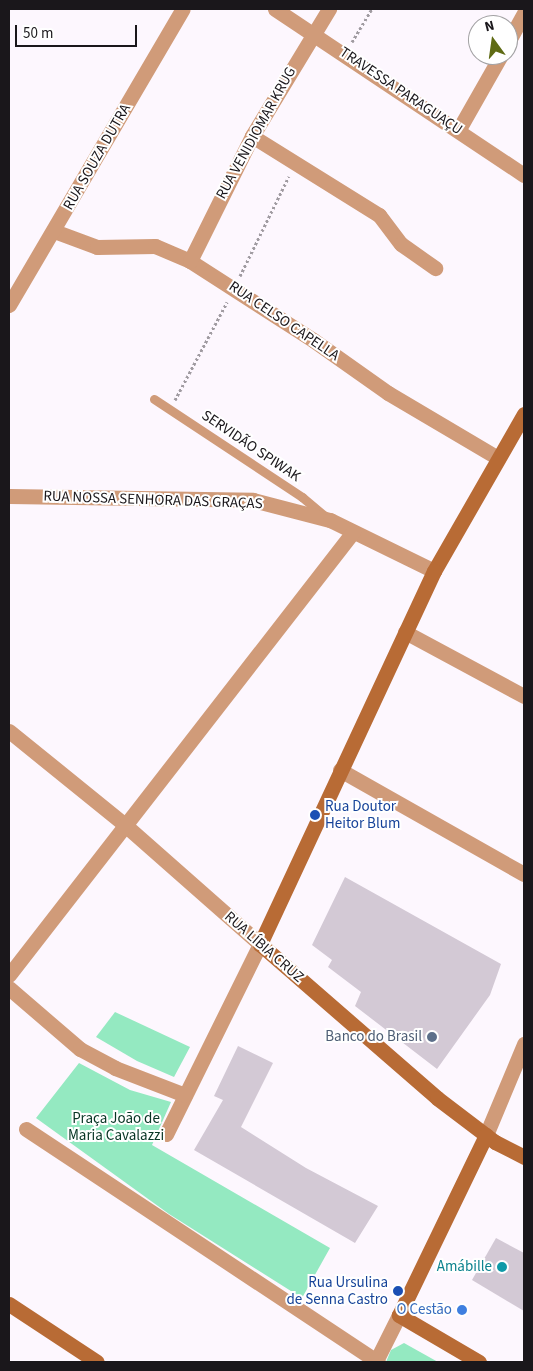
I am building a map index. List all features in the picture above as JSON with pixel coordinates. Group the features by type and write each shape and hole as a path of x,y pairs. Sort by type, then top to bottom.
{"street":[{"name":"RUA SOUZA DUTRA","path":"9,305 183,9"},
{"name":"TRAVESSA PARAGUAÇU","path":"275,9 345,53 524,175"},
{"name":"RUA VENIDIOMAR KRUG","path":"190,260 252,136 329,9"},
{"path":"518,23 524,12"},
{"path":"459,129 495,65"},
{"path":"252,136 380,215 401,244 435,268"},
{"name":"RUA CELSO CAPELLA","path":"54,231 97,247 155,246 190,260 235,288 388,393 498,458"},
{"path":"166,1134 260,944 434,571 524,414"},
{"name":"RUA NOSSA SENHORA DAS GRAÇAS","path":"9,496 253,500 330,520 434,571"},
{"path":"9,975 353,532"},
{"path":"405,632 524,696"},
{"name":"RUA LÍBIA CRUZ","path":"9,731 125,825 437,1098 486,1135 524,1157"},
{"path":"340,770 524,874"},
{"path":"9,988 80,1049 115,1068 185,1095"},
{"path":"26,1129 377,1362 486,1135 524,1044"},
{"path":"9,1304 97,1362"},
{"path":"399,1314 478,1362"}],"lane":[{"name":"SERVIDÃO SPIWAK","path":"154,399 302,497 330,520"}],"path":[{"path":"345,53 372,9"},
{"path":"235,288 296,162"},
{"path":"170,409 225,306"}],"green space":[{"path":"115,1012 190,1047 174,1077 137,1061 96,1037"},
{"name":"Praça João de Maria Cavalazzi","path":"79,1063 130,1090 171,1102 152,1145 330,1248 302,1298 169,1214 36,1118"},
{"path":"404,1343 438,1362 386,1362 391,1350"}],"building":[{"path":"345,877 501,964 490,995 437,1069 355,1006 361,992 328,967 332,960 312,945"},
{"path":"238,1046 273,1063 241,1127 306,1168 378,1206 355,1243 194,1150 223,1100 214,1096"},
{"name":"Amábille","path":"496,1238 524,1253 524,1311 472,1280"}],"place":[{"name":"Rua Doutor Heitor Blum","path":"315,815"},
{"name":"Banco do Brasil","path":"432,1037"},
{"name":"Amábille","path":"502,1267"},
{"name":"Rua Ursulina de Senna Castro","path":"398,1291"},
{"name":"O Cestão","path":"462,1310"}]}
